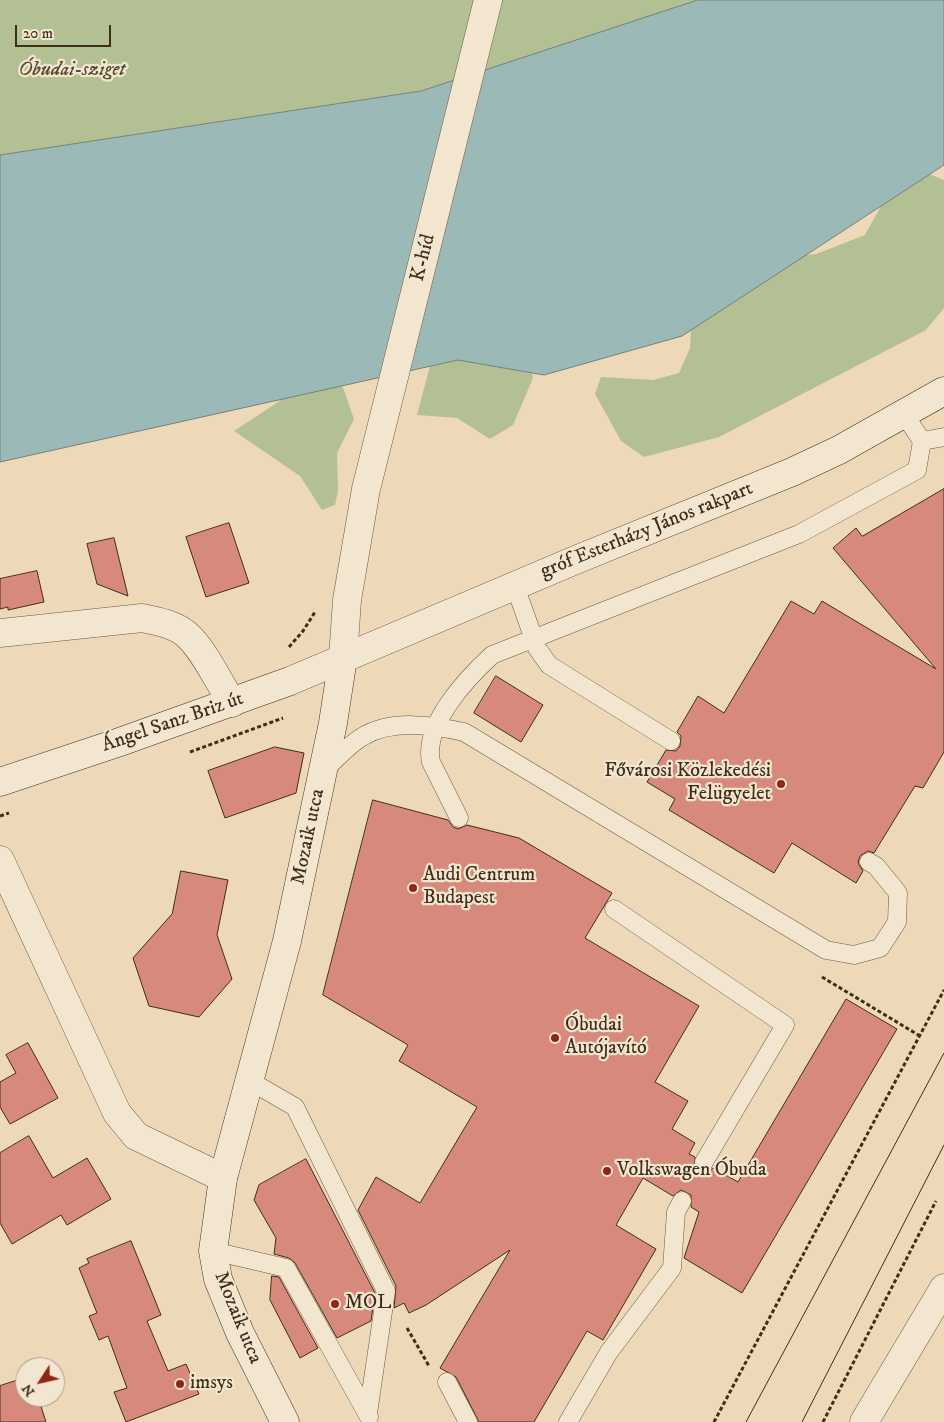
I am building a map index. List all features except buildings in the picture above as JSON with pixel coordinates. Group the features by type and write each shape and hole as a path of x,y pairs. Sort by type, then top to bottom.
{"street":[{"name":"K-híd","path":"366,489 483,27 488,0"},
{"name":"gróf Esterházy János rakpart","path":"343,658 792,472 944,391"},
{"name":"Mozaik utca","path":"279,1421 218,1279 213,1251 223,1178 287,941 324,770 343,658 347,600 366,489"},
{"path":"0,633 142,618 164,622 186,634 206,661 232,703"},
{"name":"Ángel Sanz Briz út","path":"0,782 232,703 343,658"},
{"path":"0,860 117,1112 136,1136 223,1178"},
{"path":"864,1422 944,1288"}],"lane":[{"path":"459,818 431,762 430,755 434,728 470,675 492,655 799,534 917,470 922,441 904,414"},
{"path":"922,441 944,437"},
{"path":"515,586 541,656 549,665 671,741"},
{"path":"324,770 362,737 389,726 434,728 464,732 826,950 854,955 880,948 897,922 898,894 876,866 869,862"},
{"path":"614,909 786,1025 704,1162"},
{"path":"250,1081 295,1107 386,1291 369,1418"},
{"path":"568,1422 608,1352 672,1268 676,1212 682,1201"},
{"path":"213,1251 286,1268 369,1418"},
{"path":"447,1382 468,1422"}],"path":[{"path":"290,681 281,652 290,646 303,631 318,607 347,600"},
{"path":"714,1422 944,990"},
{"path":"823,1422 936,1202"},
{"path":"386,1291 435,1377 447,1382"}],"green space":[{"name":"Óbudai-sziget","path":"0,0 719,0 421,91 0,155"},
{"path":"904,164 944,180 944,308 926,330 719,437 644,457 621,441 595,394 601,377 653,380 679,373 690,348 693,293 736,261 816,254 865,235"},
{"path":"434,351 528,354 533,378 513,425 490,439 457,418 417,415"},
{"path":"341,382 354,419 337,453 338,492 335,505 322,510 300,476 234,431 307,383"}],"water":[{"path":"698,0 944,0 944,165 682,336 544,375 458,360 0,462 0,155 421,91"}],"tram line":[{"path":"746,1422 944,1053"},
{"path":"802,1422 944,1145"}],"place":[{"name":"Fővárosi Közlekedési Felügyelet","path":"781,784"},
{"name":"Audi Centrum Budapest","path":"413,888"},
{"name":"Óbudai Autójavító","path":"555,1038"},
{"name":"Volkswagen Óbuda","path":"607,1171"},
{"name":"MOL","path":"335,1304"},
{"name":"imsys","path":"180,1384"}]}
